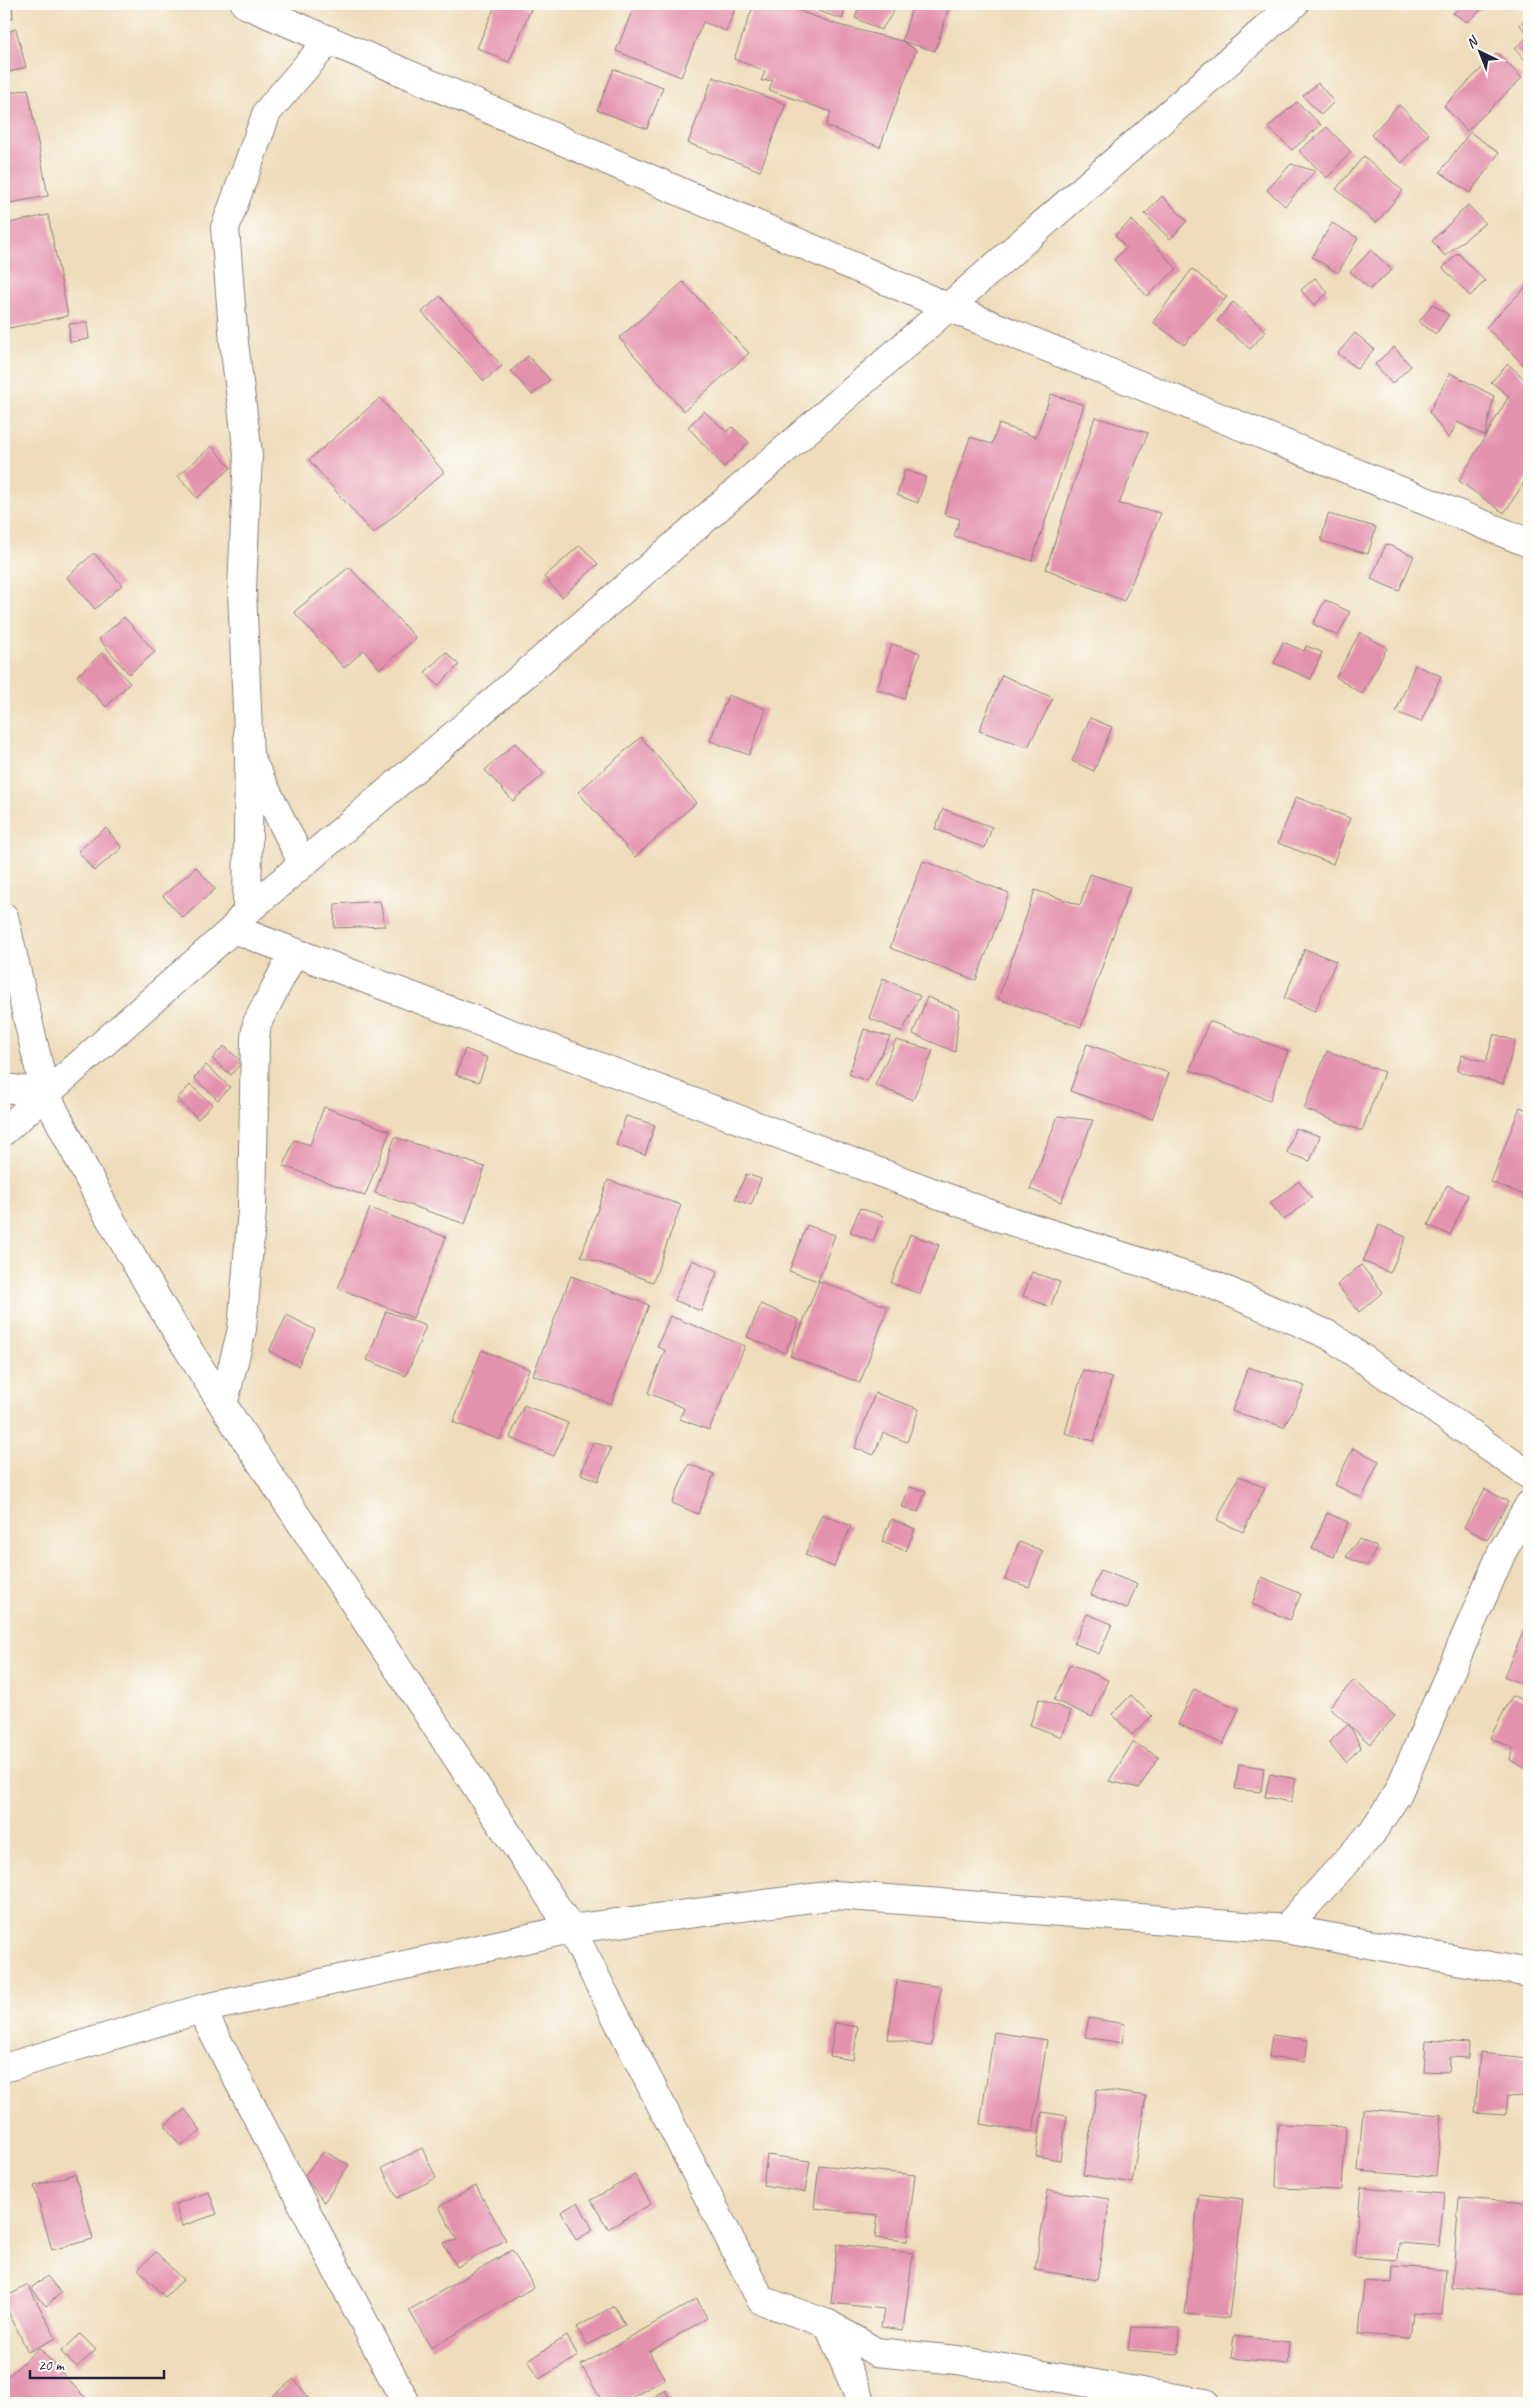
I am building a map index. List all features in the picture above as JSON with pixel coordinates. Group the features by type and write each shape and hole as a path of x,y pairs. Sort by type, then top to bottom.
{"street":[{"path":"244,4 950,308 1529,544"},
{"path":"4,1131 45,1092 303,864 618,596 950,308 1287,10 1310,4"},
{"path":"240,920 249,757 242,590 248,454 234,343 225,228 268,112 329,40"},
{"path":"249,757 303,864"},
{"path":"4,917 45,1092 107,1213 164,1311 223,1405 571,1929 761,2300 828,2324 876,2352 957,2360 1205,2403"},
{"path":"240,920 294,952 1001,1218 1212,1284 1329,1335 1529,1475"},
{"path":"223,1405 242,1330 252,1210 255,1038 257,1023 294,952"},
{"path":"4,1088 45,1092"},
{"path":"1285,1929 1371,1834 1398,1792 1502,1552 1529,1505"},
{"path":"4,2068 201,2009 571,1929 835,1895 1285,1929 1529,1973"},
{"path":"201,2009 406,2403"},
{"path":"828,2324 862,2403"}],"building":[{"path":"4,4 12,4 13,18 4,18"},
{"path":"496,4 518,4 531,9 509,62 477,48"},
{"path":"635,4 737,4 726,31 703,22 681,77 616,51"},
{"path":"754,4 779,4 839,25 902,41 916,50 880,147 826,126 831,112 769,90 773,80 761,81 765,71 734,59"},
{"path":"821,4 847,4 842,19 818,11"},
{"path":"860,4 899,4 881,30 855,18"},
{"path":"913,4 950,4 935,51 902,41"},
{"path":"1465,4 1483,4 1484,7 1467,22 1453,13"},
{"path":"1529,15 1529,35 1520,25"},
{"path":"16,29 26,67 4,74 4,33"},
{"path":"1529,35 1529,64 1515,49"},
{"path":"1497,53 1522,78 1467,131 1444,106"},
{"path":"614,69 663,87 647,129 597,110"},
{"path":"713,77 786,104 760,171 688,143"},
{"path":"1318,83 1334,102 1321,115 1303,96"},
{"path":"28,89 48,196 4,204 4,94"},
{"path":"1297,102 1321,125 1292,150 1268,127"},
{"path":"1399,105 1429,134 1402,163 1371,135"},
{"path":"1327,127 1351,152 1327,178 1299,151"},
{"path":"1470,132 1499,153 1470,193 1440,172"},
{"path":"1364,156 1403,191 1376,223 1336,189"},
{"path":"1291,164 1315,171 1285,206 1267,190"},
{"path":"1162,196 1187,221 1170,239 1145,214"},
{"path":"1468,205 1485,223 1445,256 1432,241"},
{"path":"48,215 68,316 4,329 4,224"},
{"path":"1132,220 1177,269 1147,296 1114,260 1126,248 1115,235"},
{"path":"1332,223 1358,238 1338,273 1312,257"},
{"path":"1371,250 1392,270 1370,289 1350,272"},
{"path":"1458,253 1485,281 1470,296 1443,268"},
{"path":"1192,269 1227,297 1184,345 1153,322"},
{"path":"1315,278 1328,293 1314,305 1301,290"},
{"path":"683,282 749,353 684,411 619,338"},
{"path":"1529,284 1529,363 1526,367 1486,327"},
{"path":"440,296 502,366 484,381 422,312"},
{"path":"1233,302 1266,331 1250,349 1217,321"},
{"path":"1432,304 1449,315 1436,334 1419,322"},
{"path":"87,322 89,339 70,342 69,324"},
{"path":"1355,333 1374,349 1357,369 1338,353"},
{"path":"1394,347 1411,366 1392,384 1375,364"},
{"path":"528,356 550,380 532,395 511,371"},
{"path":"1508,364 1529,383 1529,475 1504,513 1459,481 1509,396 1491,382"},
{"path":"1450,373 1494,396 1485,436 1457,422 1449,439 1429,412"},
{"path":"1051,394 1084,405 1032,561 954,536 960,519 944,514 970,437 992,444 999,424 1036,437"},
{"path":"380,398 444,472 373,534 309,460"},
{"path":"704,411 727,432 732,427 749,442 724,467 688,427"},
{"path":"1095,417 1148,433 1119,504 1161,513 1124,601 1046,569"},
{"path":"212,446 231,468 197,498 178,476"},
{"path":"905,470 926,477 918,503 897,495"},
{"path":"1328,514 1376,527 1368,554 1321,541"},
{"path":"1386,544 1414,556 1399,591 1371,579"},
{"path":"580,545 598,564 562,597 544,577"},
{"path":"94,553 122,585 95,609 67,577"},
{"path":"349,567 416,638 380,669 364,650 344,668 294,612"},
{"path":"1325,600 1350,612 1338,636 1313,624"},
{"path":"124,617 155,652 129,674 99,639"},
{"path":"1360,632 1387,648 1362,694 1336,677"},
{"path":"1283,642 1304,651 1306,646 1322,652 1311,679 1274,663"},
{"path":"892,644 920,653 904,699 877,689"},
{"path":"446,652 459,665 438,686 425,672"},
{"path":"102,653 130,683 106,707 77,676"},
{"path":"1415,665 1441,676 1421,722 1396,712"},
{"path":"1002,675 1053,698 1028,747 979,731"},
{"path":"728,695 766,709 749,755 710,741"},
{"path":"1090,718 1112,727 1094,771 1072,761"},
{"path":"641,737 696,803 635,857 578,792"},
{"path":"515,743 544,774 513,801 485,770"},
{"path":"1529,765 1529,786 1523,784"},
{"path":"1296,797 1350,818 1333,864 1278,843"},
{"path":"943,809 992,827 985,848 935,829"},
{"path":"106,828 122,848 94,871 78,851"},
{"path":"923,861 1009,893 976,980 890,948"},
{"path":"196,867 215,889 183,918 163,896"},
{"path":"1090,874 1130,887 1081,1027 998,999 1035,890 1080,905"},
{"path":"380,901 385,926 334,928 335,904"},
{"path":"1305,949 1336,961 1315,1011 1284,998"},
{"path":"883,978 920,996 902,1032 869,1018"},
{"path":"927,997 959,1010 955,1052 913,1034"},
{"path":"1209,1021 1288,1051 1270,1100 1190,1070"},
{"path":"864,1029 890,1037 867,1081 849,1074"},
{"path":"1494,1034 1515,1041 1503,1084 1457,1071 1462,1055 1486,1062"},
{"path":"896,1040 933,1050 913,1100 875,1085"},
{"path":"1087,1044 1169,1073 1152,1119 1070,1091"},
{"path":"224,1046 242,1062 231,1075 212,1059"},
{"path":"465,1049 488,1058 479,1082 456,1075"},
{"path":"1327,1051 1384,1072 1362,1131 1304,1109"},
{"path":"206,1065 230,1087 218,1100 194,1078"},
{"path":"190,1085 212,1104 198,1119 177,1099"},
{"path":"324,1107 390,1131 365,1196 284,1166 294,1140 310,1145"},
{"path":"1520,1107 1529,1111 1529,1197 1491,1182"},
{"path":"626,1116 655,1125 645,1155 616,1145"},
{"path":"1058,1116 1093,1120 1061,1202 1030,1189"},
{"path":"1295,1128 1320,1136 1310,1161 1287,1153"},
{"path":"395,1137 485,1167 465,1224 375,1193"},
{"path":"746,1174 761,1179 751,1205 735,1199"},
{"path":"608,1180 681,1205 653,1282 581,1256"},
{"path":"1299,1181 1312,1198 1284,1220 1270,1203"},
{"path":"1447,1185 1468,1195 1450,1235 1428,1225"},
{"path":"370,1208 446,1237 413,1318 338,1288"},
{"path":"860,1208 883,1216 873,1241 850,1232"},
{"path":"807,1225 835,1235 818,1281 789,1271"},
{"path":"1379,1225 1406,1237 1390,1273 1363,1261"},
{"path":"910,1234 939,1245 920,1294 891,1283"},
{"path":"692,1260 718,1271 701,1311 674,1300"},
{"path":"1361,1265 1383,1292 1359,1312 1337,1285"},
{"path":"1032,1272 1060,1282 1050,1307 1023,1296"},
{"path":"571,1276 649,1305 611,1404 533,1375"},
{"path":"819,1281 888,1307 860,1383 790,1356"},
{"path":"761,1304 799,1320 785,1353 747,1337"},
{"path":"386,1311 426,1326 406,1376 367,1360"},
{"path":"287,1315 315,1330 298,1366 269,1351"},
{"path":"670,1316 745,1346 709,1430 680,1419 684,1408 648,1393 665,1350 657,1347"},
{"path":"482,1350 529,1369 500,1440 453,1422"},
{"path":"1248,1367 1305,1386 1284,1427 1232,1411"},
{"path":"1083,1370 1112,1378 1094,1441 1065,1433"},
{"path":"875,1393 919,1409 907,1442 883,1433 874,1455 855,1448"},
{"path":"524,1405 568,1423 554,1456 510,1438"},
{"path":"593,1442 611,1448 598,1481 581,1474"},
{"path":"1353,1448 1379,1461 1362,1498 1335,1485"},
{"path":"689,1464 714,1474 698,1514 672,1503"},
{"path":"1239,1476 1265,1488 1243,1532 1217,1520"},
{"path":"909,1487 926,1491 918,1512 902,1507"},
{"path":"1485,1489 1508,1502 1487,1540 1464,1527"},
{"path":"1327,1513 1348,1522 1334,1557 1312,1549"},
{"path":"822,1514 851,1526 834,1567 805,1555"},
{"path":"891,1519 915,1529 906,1551 882,1542"},
{"path":"1359,1539 1377,1547 1367,1566 1346,1557"},
{"path":"1019,1542 1043,1551 1029,1587 1005,1579"},
{"path":"1100,1570 1137,1584 1127,1609 1091,1595"},
{"path":"1262,1577 1301,1594 1290,1620 1252,1604"},
{"path":"1087,1614 1112,1624 1099,1654 1074,1643"},
{"path":"1526,1626 1529,1627 1529,1687 1504,1676"},
{"path":"1070,1664 1108,1680 1092,1717 1054,1700"},
{"path":"1354,1680 1395,1716 1370,1744 1329,1707"},
{"path":"1194,1689 1239,1709 1223,1744 1178,1724"},
{"path":"1131,1695 1152,1716 1132,1735 1112,1714"},
{"path":"1512,1696 1529,1702 1529,1770 1510,1760 1513,1748 1490,1738"},
{"path":"1039,1699 1071,1711 1062,1737 1030,1725"},
{"path":"1349,1724 1361,1747 1346,1762 1328,1743"},
{"path":"1133,1742 1159,1757 1139,1788 1109,1781"},
{"path":"1239,1764 1264,1768 1261,1792 1235,1789"},
{"path":"1270,1774 1296,1779 1291,1802 1265,1797"},
{"path":"897,1980 941,1987 931,2046 888,2039"},
{"path":"1089,2018 1125,2024 1122,2043 1085,2037"},
{"path":"835,2023 858,2027 853,2060 830,2056"},
{"path":"994,2032 1047,2040 1033,2132 980,2124"},
{"path":"1272,2035 1308,2040 1305,2062 1269,2057"},
{"path":"1426,2040 1469,2043 1468,2058 1450,2057 1449,2072 1424,2071"},
{"path":"1480,2053 1529,2058 1528,2098 1507,2096 1505,2115 1475,2113"},
{"path":"1097,2089 1146,2096 1132,2183 1083,2175"},
{"path":"185,2109 201,2131 180,2146 165,2125"},
{"path":"1363,2109 1442,2115 1436,2177 1358,2171"},
{"path":"1042,2112 1067,2116 1060,2160 1036,2156"},
{"path":"1278,2124 1346,2127 1342,2190 1276,2188"},
{"path":"422,2148 436,2178 397,2198 382,2168"},
{"path":"324,2151 349,2165 324,2202 304,2176"},
{"path":"767,2155 810,2161 805,2192 763,2185"},
{"path":"819,2165 915,2175 907,2241 875,2238 878,2215 814,2208"},
{"path":"75,2174 93,2239 52,2250 34,2186"},
{"path":"635,2175 651,2204 608,2229 591,2200"},
{"path":"476,2186 506,2240 457,2267 443,2243 457,2240 439,2207"},
{"path":"1361,2187 1444,2194 1439,2246 1399,2243 1398,2260 1354,2257"},
{"path":"1048,2190 1110,2199 1097,2280 1035,2270"},
{"path":"209,2192 217,2214 182,2226 175,2204"},
{"path":"1199,2194 1243,2199 1229,2318 1185,2314"},
{"path":"1459,2198 1529,2203 1529,2294 1452,2287"},
{"path":"578,2202 593,2230 576,2240 561,2212"},
{"path":"837,2244 913,2253 903,2330 881,2327 884,2309 831,2303"},
{"path":"512,2250 534,2287 431,2348 409,2310"},
{"path":"156,2252 183,2280 165,2297 138,2269"},
{"path":"1393,2266 1446,2270 1442,2315 1413,2313 1410,2338 1359,2334 1364,2281 1392,2283"},
{"path":"47,2276 61,2293 46,2306 31,2288"},
{"path":"28,2285 56,2338 28,2352 4,2303 4,2298"},
{"path":"697,2299 707,2318 649,2352 665,2379 622,2403 603,2403 581,2365"},
{"path":"614,2306 625,2325 587,2345 577,2327"},
{"path":"1131,2327 1179,2328 1178,2354 1128,2350"},
{"path":"80,2334 96,2350 77,2367 61,2352"},
{"path":"567,2336 578,2356 539,2379 528,2360"},
{"path":"1234,2336 1289,2342 1287,2364 1231,2358"},
{"path":"1529,2341 1529,2363 1526,2362"},
{"path":"39,2348 90,2403 4,2403 4,2380"},
{"path":"294,2379 313,2403 263,2403"},
{"path":"665,2390 672,2403 642,2403"}]}
